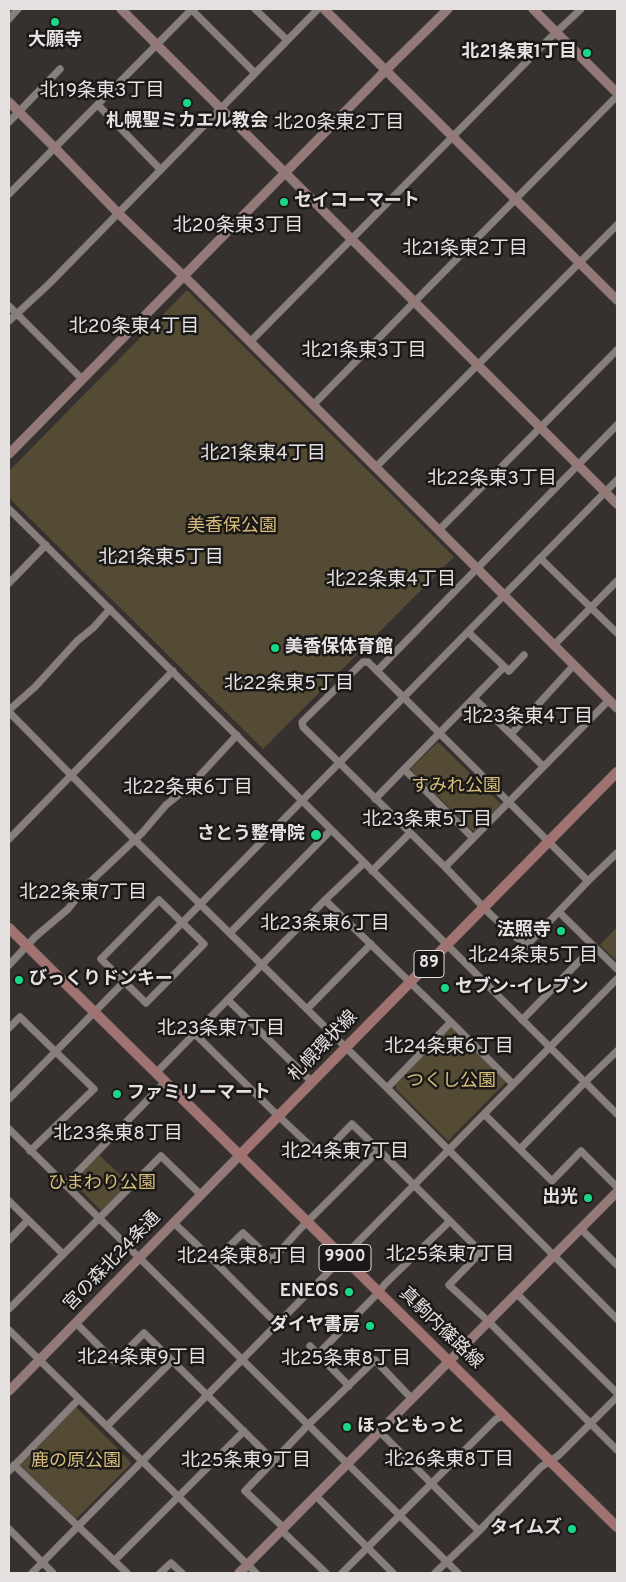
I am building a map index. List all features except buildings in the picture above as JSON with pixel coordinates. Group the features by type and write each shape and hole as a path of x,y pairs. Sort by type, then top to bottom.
{"main road":[{"name":"札幌環状線","path":"240,1156 548,842 616,777"},
{"path":"9,928 240,1156"},
{"name":"真駒内篠路線","path":"240,1156 617,1527"}],"street":[{"path":"9,19 18,9"},
{"path":"121,9 617,504"},
{"path":"9,194 191,9 255,73"},
{"path":"255,9 287,40"},
{"path":"9,322 16,313 49,284 318,9"},
{"path":"324,9 617,300"},
{"path":"9,454 448,9"},
{"path":"313,405 617,94 532,9"},
{"path":"250,342 556,32 581,9"},
{"path":"9,122 60,69"},
{"path":"9,102 118,213 184,276 617,708"},
{"path":"98,105 160,169"},
{"path":"376,467 617,225"},
{"path":"9,306 82,379"},
{"path":"439,530 617,350"},
{"path":"377,670 617,425"},
{"path":"9,1100 617,480"},
{"path":"9,509 617,1114"},
{"path":"9,584 46,545"},
{"path":"540,558 617,633"},
{"path":"554,645 617,581"},
{"path":"110,609 93,628 77,641 35,687 9,711 135,840 308,1008 617,1319"},
{"path":"468,632 509,671 524,655"},
{"path":"588,881 368,662 363,662 302,722 302,727 445,867 484,908 526,946 617,853"},
{"path":"511,734 574,665"},
{"path":"375,799 504,667"},
{"path":"9,839 172,671"},
{"path":"474,698 544,766"},
{"path":"445,867 609,700"},
{"path":"9,965 35,938 68,909 88,884 135,840 166,805 190,785 236,735"},
{"path":"404,769 473,838"},
{"path":"230,933 331,830"},
{"path":"372,871 410,833"},
{"path":"156,1073 364,862"},
{"path":"159,900 204,944 146,1003 124,982 100,959 159,900"},
{"path":"325,900 513,1084"},
{"path":"560,912 617,969"},
{"path":"308,1008 371,944"},
{"path":"522,1020 593,947"},
{"path":"32,1573 617,979"},
{"path":"228,1000 312,1082"},
{"path":"9,1028 20,1017 94,1089 30,1151"},
{"path":"387,1088 451,1022"},
{"path":"195,1034 321,1156 352,1124 379,1150 481,1252 449,1285 488,1321 617,1450"},
{"path":"520,1149 617,1051"},
{"path":"65,1185 165,1082"},
{"path":"239,1573 616,1193 580,1151 552,1181 484,1114"},
{"path":"9,1129 458,1573"},
{"path":"214,1261 243,1233 272,1260 379,1150"},
{"path":"9,1309 161,1156 201,1195"},
{"name":"宮の森北24条通","path":"9,1391 240,1156"},
{"path":"9,1200 63,1254"},
{"path":"9,1240 28,1220"},
{"path":"318,1354 385,1284 450,1221"},
{"path":"174,1223 277,1324"},
{"path":"581,1229 617,1265"},
{"path":"516,1293 617,1393"},
{"path":"76,1323 115,1362 144,1333 274,1462"},
{"path":"9,1330 256,1573"},
{"path":"310,1346 349,1386"},
{"path":"107,1426 172,1360"},
{"path":"326,1573 245,1491 308,1425 375,1360 412,1399"},
{"path":"435,1573 541,1467 559,1455 617,1397"},
{"path":"79,1399 12,1468 78,1526 127,1573"},
{"path":"342,1573 496,1419 505,1415"},
{"path":"114,1561 244,1431"},
{"path":"379,1431 479,1531"},
{"path":"316,1496 393,1573"},
{"path":"9,1529 53,1573"},
{"path":"160,1573 171,1563 182,1573"}],"green space":[{"name":"美香保公園","path":"187,290 454,557 263,749 9,498 9,471"},
{"name":"すみれ公園","path":"438,742 501,804 477,831 473,831 411,770"},
{"path":"617,927 617,961 600,945"},
{"name":"つくし公園","path":"451,1026 507,1081 448,1141 396,1089 395,1082"},
{"name":"ひまわり公園","path":"99,1155 130,1184 101,1211 73,1182"},
{"name":"鹿の原公園","path":"76,1407 131,1464 76,1519 20,1464"}],"place":[{"name":"大願寺","path":"55,22"},
{"name":"北21条東1丁目","path":"587,53"},
{"name":"札幌聖ミカエル教会","path":"187,103"},
{"name":"セイコーマート","path":"284,202"},
{"name":"美香保体育館","path":"275,648"},
{"name":"さとう整骨院","path":"316,835"},
{"name":"法照寺","path":"561,931"},
{"name":"びっくりドンキー","path":"19,980"},
{"name":"セブン-イレブン","path":"445,988"},
{"name":"ファミリーマート","path":"117,1094"},
{"name":"出光","path":"588,1198"},
{"name":"ENEOS","path":"349,1292"},
{"name":"ダイヤ書房","path":"370,1326"},
{"name":"ほっともっと","path":"347,1427"},
{"name":"タイムズ","path":"572,1529"}],"district":[{"name":"北19条東3丁目","path":"102,92"},
{"name":"北20条東2丁目","path":"339,124"},
{"name":"北20条東3丁目","path":"238,227"},
{"name":"北21条東2丁目","path":"465,250"},
{"name":"北20条東4丁目","path":"134,328"},
{"name":"北21条東3丁目","path":"364,352"},
{"name":"北21条東4丁目","path":"263,455"},
{"name":"北22条東3丁目","path":"492,480"},
{"name":"北21条東5丁目","path":"161,559"},
{"name":"北22条東4丁目","path":"391,581"},
{"name":"北22条東5丁目","path":"289,685"},
{"name":"北23条東4丁目","path":"528,718"},
{"name":"北22条東6丁目","path":"188,789"},
{"name":"北23条東5丁目","path":"427,821"},
{"name":"北22条東7丁目","path":"83,894"},
{"name":"北23条東6丁目","path":"325,925"},
{"name":"北24条東5丁目","path":"533,957"},
{"name":"北23条東7丁目","path":"221,1030"},
{"name":"北24条東6丁目","path":"449,1048"},
{"name":"北23条東8丁目","path":"118,1135"},
{"name":"北24条東7丁目","path":"345,1153"},
{"name":"北25条東7丁目","path":"450,1256"},
{"name":"北24条東8丁目","path":"242,1258"},
{"name":"北24条東9丁目","path":"142,1359"},
{"name":"北25条東8丁目","path":"346,1360"},
{"name":"北26条東8丁目","path":"449,1461"},
{"name":"北25条東9丁目","path":"246,1462"}]}
